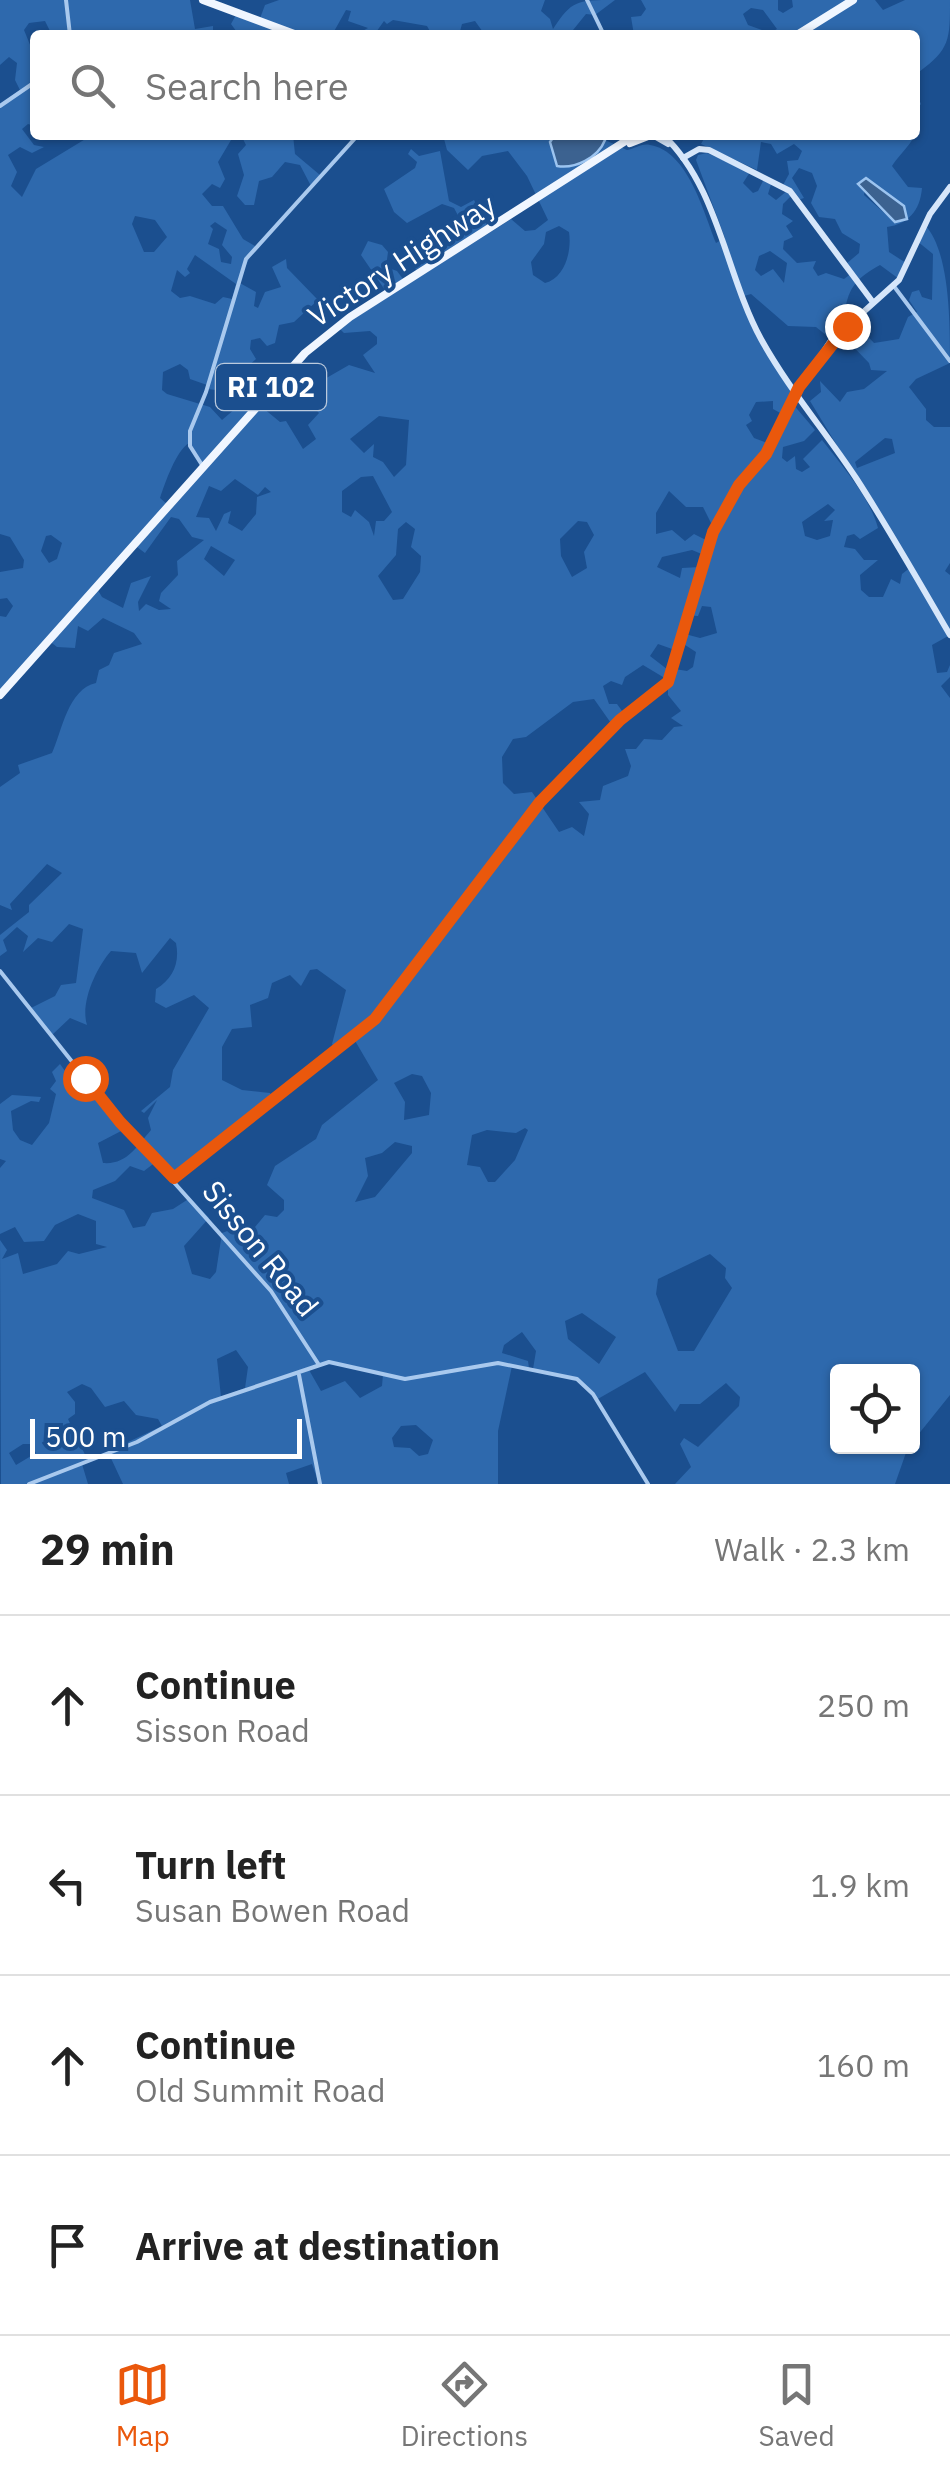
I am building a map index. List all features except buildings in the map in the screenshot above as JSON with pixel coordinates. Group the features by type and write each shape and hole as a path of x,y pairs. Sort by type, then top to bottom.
{"main road":[{"path":"203,0 284,30"},
{"path":"806,30 853,0"},
{"name":"Victory Highway","path":"0,695 284,372 335,328 627,140"},
{"name":"Victory Highway","path":"608,154 642,140"},
{"path":"660,140 683,158 703,194 754,325 863,490 950,635"},
{"path":"683,158 696,150 709,150 787,189 872,301"},
{"path":"796,394 830,342 872,301 894,286 934,206 950,186"}],"street":[{"path":"66,0 69,30"},
{"path":"587,0 602,30"},
{"path":"0,106 30,85"},
{"path":"202,465 189,438 249,254 353,140"},
{"path":"894,286 950,360"},
{"path":"174,1178 375,1019 540,802 620,720 668,682 713,532 739,485 766,454 796,394"},
{"name":"Sisson Road","path":"0,970 120,1122 271,1291 319,1364"},
{"path":"29,1484 138,1442 210,1402 319,1364 345,1363 412,1379 506,1364 577,1379 593,1394 648,1484"},
{"path":"299,1374 320,1484"}],"shaded area":[{"path":"0,0 190,0 195,29 213,26 213,30 50,30 45,21 29,23 24,30 30,45 30,125 22,129 34,145 44,147 32,153 20,147 8,155 17,172 11,186 22,197 36,169 84,140 231,140 218,162 225,179 220,188 212,184 202,194 212,206 223,206 243,239 255,246 238,282 256,292 254,306 258,308 265,292 281,287 272,267 286,259 287,268 318,300 294,322 279,325 275,343 267,346 260,338 251,340 250,349 256,359 246,368 266,391 257,403 280,422 286,421 303,449 316,439 308,425 319,413 305,397 316,384 349,365 375,373 363,355 377,344 377,337 370,331 344,333 339,328 511,219 525,231 535,230 548,220 527,176 508,151 482,156 468,170 447,150 444,140 552,140 557,166 564,167 591,157 605,140 627,150 647,145 663,150 675,159 693,185 716,243 725,238 696,160 698,155 707,153 750,172 743,183 753,193 765,177 772,181 768,194 776,200 788,190 783,185 789,174 787,161 798,160 802,151 794,144 777,154 771,144 761,142 757,170 701,144 703,140 912,140 892,166 908,187 922,188 919,203 912,215 887,227 889,252 906,263 899,279 880,265 866,274 852,289 845,312 874,343 899,339 908,317 917,312 909,300 912,292 919,290 922,297 932,300 933,254 917,241 925,225 944,270 950,328 950,363 916,379 909,387 926,409 926,420 934,427 950,427 950,563 945,571 950,575 950,635 932,645 937,673 947,672 950,665 950,677 941,686 950,698 950,1395 920,1432 920,1364 830,1364 830,1454 906,1454 895,1484 675,1484 691,1467 680,1444 684,1438 698,1447 739,1406 740,1397 726,1383 700,1404 680,1404 675,1412 645,1372 596,1400 576,1378 533,1369 536,1351 522,1332 504,1345 502,1353 528,1361 529,1368 512,1366 498,1431 498,1484 319,1484 312,1464 286,1473 289,1484 123,1484 109,1454 82,1464 88,1484 1,1484 0,1240 7,1250 2,1259 18,1253 23,1274 57,1264 68,1251 79,1254 107,1247 96,1244 96,1221 78,1214 55,1225 44,1241 24,1242 15,1227 0,1234 0,1168 6,1161 0,1159 0,1104 12,1095 41,1097 39,1102 31,1101 11,1111 13,1130 20,1140 32,1145 49,1123 56,1094 50,1089 56,1081 52,1072 60,1064 65,1071 75,1065 125,1129 98,1143 103,1163 119,1161 151,1130 148,1118 157,1100 144,1113 141,1111 170,1087 173,1070 209,1008 194,995 166,1008 155,1002 156,989 176,964 176,943 170,938 142,973 136,953 111,951 91,986 87,1025 70,1018 52,1035 31,1008 55,996 61,985 76,983 83,929 69,924 52,942 38,938 23,952 28,936 17,927 3,940 7,951 0,956 0,935 29,912 29,905 62,873 47,864 10,904 12,910 0,905 0,787 20,773 18,765 52,753 72,702 86,687 96,683 99,670 109,665 114,653 142,644 134,633 103,618 88,631 78,626 75,648 57,647 48,640 0,695 0,616 6,617 13,606 7,598 0,599 0,572 23,568 24,560 10,537 0,534 0,105 21,92 15,80 17,63 9,57 0,65","holes":["799,168 812,173 817,186 811,203 819,217 835,219 842,233 860,244 859,253 846,264 852,273 844,279 826,273 818,276 813,268 816,261 797,263 783,249 784,241 793,237 786,226 793,221 782,214 783,204 793,194 798,200 804,198 792,178","866,178 903,206 905,211 890,218 864,195","135,216 155,220 167,237 154,252 144,252 132,224","215,222 227,230 222,245 232,257 231,264 221,262 219,249 208,244 213,229 210,226","559,226 569,232 568,255 558,276 545,283 533,275 531,262 544,244 546,232","770,251 787,263 784,283 773,269 761,276 755,270 759,256","195,255 236,284 232,299 223,297 215,304 190,296 180,298 171,291 177,270 185,277 190,273 187,269","751,294 788,326 816,327 832,340 840,333 871,370 887,371 864,389 847,392 840,402 820,381 821,392 810,401 911,567 902,574 900,584 891,579 883,597 869,597 861,590 860,575 878,560 864,560 855,549 844,547 847,536 854,534 860,539 878,528 847,472 822,440 803,459 810,467 802,472 796,469 795,456 787,462 782,458 783,447 804,441 815,430 792,403 797,393 756,327 744,296","180,364 188,370 190,379 207,385 207,389 225,391 240,378 245,383 243,402 222,420 210,407 167,394 162,390 163,372","773,401 773,409 784,415 770,444 754,438 746,425 752,421 749,415 756,402","379,416 409,420 406,465 394,477 383,462 373,457 374,444 364,453 350,439","885,438 892,439 895,453 857,468 855,462","189,443 201,465 167,504 160,498 172,468","373,476 392,512 384,521 376,521 374,536 369,522 355,510 351,517 342,512 342,491 361,477","235,479 258,495 265,487 271,492 257,497 256,514 242,531 228,523 231,511 224,514 216,531 209,518 196,517 209,486 221,491","669,491 686,507 703,507 714,529 708,541 694,534 685,541 672,530 656,534 656,513","828,504 835,510 824,521 833,520 830,536 817,540 805,536 802,522","171,517 179,519 192,537 204,540 177,561 178,575 161,593 159,601 171,609 159,610 146,604 139,611 138,602 151,576 131,583 123,608 102,597 96,587 133,544 145,553","578,521 587,522 594,535 584,552 587,568 572,577 561,556 560,539","406,522 415,529 411,547 421,556 420,572 403,599 393,600 378,576 396,555 398,529","46,536 62,543 57,559 49,563 41,551","211,546 235,560 224,576 204,559","692,550 704,555 700,567 682,568 680,578 657,567 662,557","702,606 711,607 717,633 700,638 685,634 682,643 696,652 693,667 687,671 675,669 672,673 650,656 658,644 675,650 684,615 698,616","643,665 668,680 668,695 681,711 671,718 683,726 674,727 662,740 644,739 636,749 625,749 631,766 628,776 603,786 600,800 579,802 589,814 584,836 572,827 559,832 532,792 514,794 503,783 502,757 513,739 526,737 573,702 594,699 613,726 625,715 617,704 609,704 603,686 611,681 622,685 625,677","317,969 346,990 332,1044 337,1050 354,1039 378,1080 322,1125 316,1139 275,1166 267,1185 284,1200 284,1210 277,1217 265,1215 245,1239 230,1230 222,1233 216,1272 210,1279 192,1274 184,1246 209,1218 190,1198 173,1209 152,1213 145,1226 133,1228 124,1210 92,1198 93,1190 115,1181 130,1166 144,1171 157,1161 173,1178 274,1100 270,1093 242,1090 222,1080 222,1047 232,1029 252,1027 250,1005 268,998 272,983 290,975 301,986 310,970","412,1074 422,1076 431,1093 429,1115 404,1120 405,1102 394,1083","487,1130 516,1133 528,1130 515,1160 495,1182 488,1182 480,1167 467,1165 472,1135","395,1142 412,1146 412,1153 375,1197 355,1202 368,1176 365,1158 382,1153","710,1254 726,1268 725,1278 732,1288 694,1351 678,1351 656,1294 658,1279","582,1313 616,1337 599,1364 568,1339 565,1321","236,1350 248,1367 245,1388 221,1397 217,1359","332,1362 383,1374 382,1386 360,1398 345,1381 321,1391 309,1370","82,1384 91,1388 105,1407 124,1401 136,1415 158,1419 162,1426 88,1461 68,1419 75,1414 75,1402 67,1392","416,1425 433,1440 428,1454 419,1456 410,1448 394,1447 392,1438 401,1426","23,1444 30,1444 36,1453 16,1465 9,1453"]},
{"path":"279,0 545,0 541,11 550,19 553,29 565,12 577,4 615,0 595,15 586,14 573,30 481,30 475,21 462,24 460,30 429,30 427,26 393,20 387,24 384,21 378,30 364,30 368,28 348,21 351,11 346,10 335,30 235,30 231,24 237,13 259,21 265,5"},
{"path":"641,0 778,0 778,10 783,13 793,7 792,0 875,0 883,10 905,0 950,0 946,42 937,57 920,71 920,30 775,30 763,10 751,8 743,14 748,25 762,30 633,30 631,17 641,16 646,9"},
{"path":"244,140 294,140 295,154 320,175 311,186 300,165 285,162 272,177 259,181 254,205 245,205 237,196 244,175 238,154 246,145"},
{"path":"605,140 597,152 571,166 557,166 550,142"},
{"path":"411,149 419,156 440,151 449,201 461,207 474,200 487,225 416,270 413,263 436,235 462,223 454,208 442,204 407,223 394,212 384,189 415,168 417,162 408,154"},
{"path":"866,178 904,206 907,219 895,222 858,184"},
{"path":"368,241 382,245 388,252 386,267 397,271 403,279 385,290 361,255"}],"route":[{"path":"85,1078 120,1122 174,1178 362,1032 384,1009 540,802 620,720 668,682 674,672 707,546 726,506 766,454 799,387 830,342 847,326"}]}
